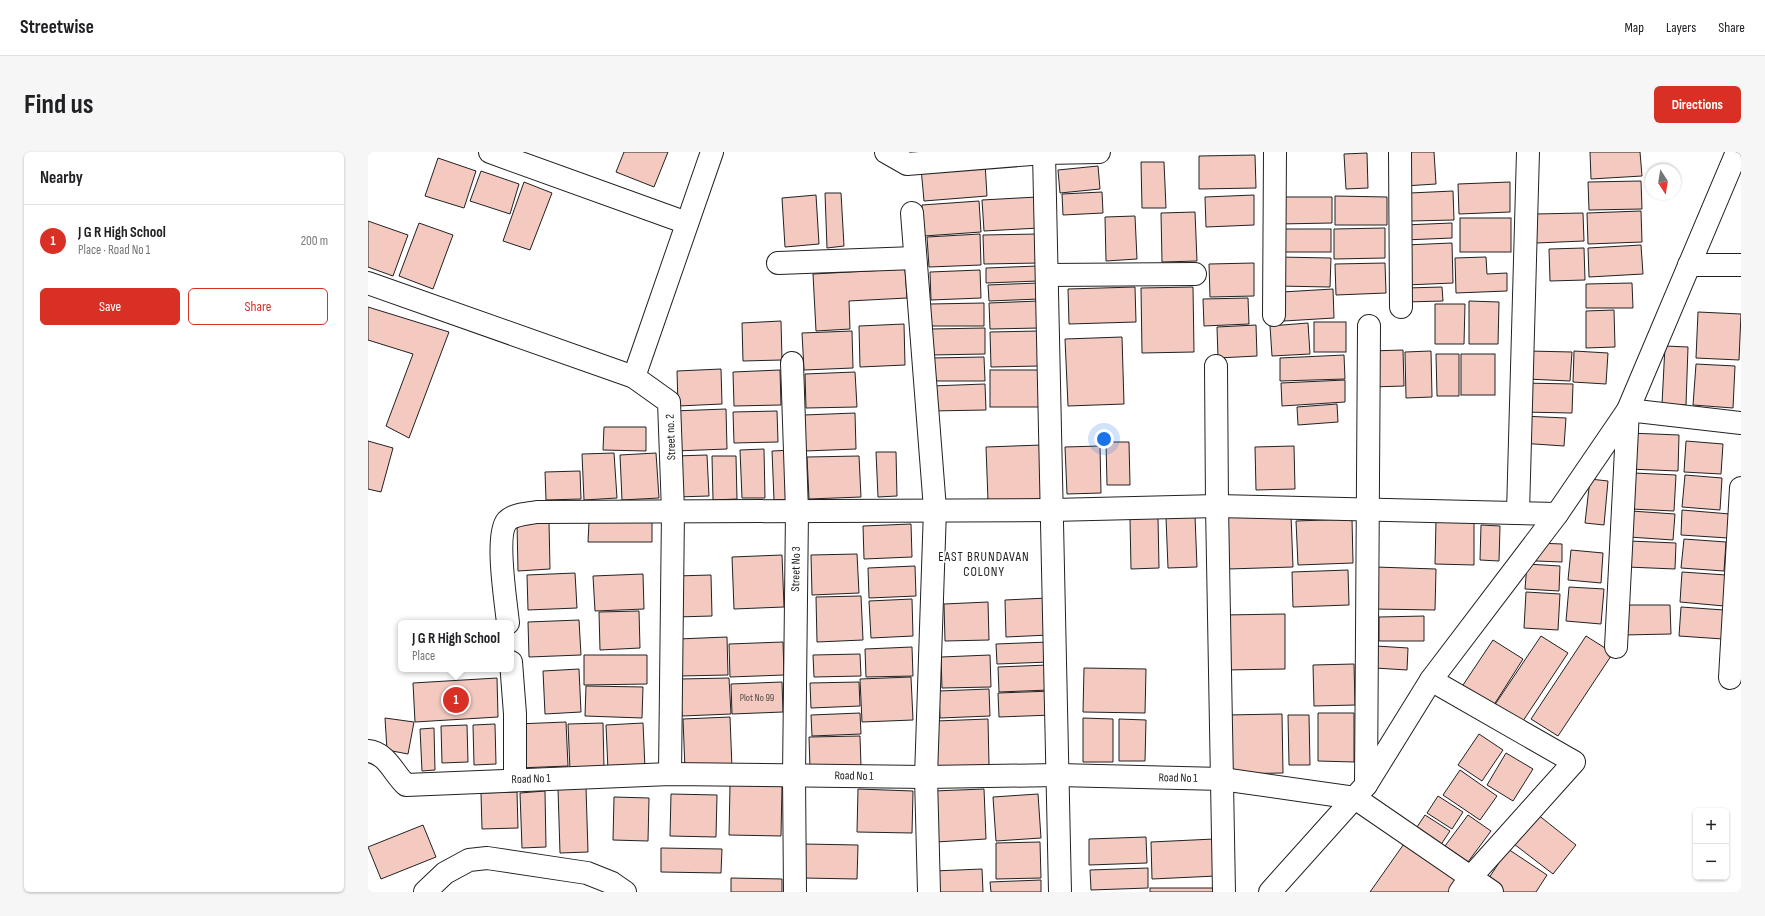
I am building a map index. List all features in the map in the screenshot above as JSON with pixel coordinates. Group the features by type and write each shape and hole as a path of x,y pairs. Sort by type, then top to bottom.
{"street":[{"path":"490,152 687,223"},
{"path":"634,377 712,152"},
{"path":"886,152 907,164 1044,153 1100,152"},
{"path":"1274,152 1274,315"},
{"path":"1400,152 1401,307"},
{"path":"1518,512 1528,152"},
{"path":"1270,892 1360,792 1431,680 1557,514 1628,410 1737,152"},
{"path":"1044,153 1060,892"},
{"path":"912,213 935,509 926,777 929,892"},
{"path":"778,263 915,258"},
{"path":"1689,265 1741,265"},
{"path":"1047,275 1195,274"},
{"name":"Street no. 2","path":"368,283 634,377 669,402 673,511 670,774"},
{"path":"1369,326 1367,509 1360,792 1465,885 1492,892"},
{"name":"Street No 3","path":"792,362 797,511 794,776 795,892"},
{"path":"1216,366 1224,892"},
{"path":"1628,410 1741,423"},
{"path":"1616,647 1628,410"},
{"path":"1730,678 1741,488"},
{"path":"508,620 501,546 503,529 507,521 514,516 537,512 935,509 1052,510 1217,506 1557,514"},
{"path":"512,672 515,714 515,780"},
{"path":"1431,680 1574,762 1465,885"},
{"name":"Road No 1","path":"368,751 376,752 387,760 406,785 670,774 926,777 1058,775 1222,779 1360,792"},
{"path":"425,892 445,873 469,860 487,858 587,873 612,883 625,892"}],"building":[{"path":"624,152 668,152 654,187 616,172"},
{"path":"1402,152 1434,152 1436,184 1404,186"},
{"path":"1590,152 1640,152 1642,176 1591,179"},
{"path":"1367,153 1368,188 1346,189 1344,154"},
{"path":"1255,155 1256,188 1199,189 1199,156"},
{"path":"438,158 476,171 464,208 425,196"},
{"path":"1141,162 1164,162 1166,208 1142,208"},
{"path":"985,163 987,196 924,201 921,168"},
{"path":"1098,166 1100,189 1060,193 1058,170"},
{"path":"481,171 519,184 510,214 470,201"},
{"path":"1641,181 1642,209 1589,210 1588,182"},
{"path":"524,182 552,193 530,250 503,241"},
{"path":"1510,182 1510,212 1459,214 1458,184"},
{"path":"1453,191 1454,220 1411,221 1410,193"},
{"path":"1102,192 1103,213 1063,215 1062,194"},
{"path":"825,193 841,193 844,246 827,248"},
{"path":"816,195 819,244 785,247 782,198"},
{"path":"1254,195 1254,225 1206,227 1205,197"},
{"path":"1335,196 1387,197 1387,225 1335,225"},
{"path":"1037,197 1039,228 984,231 982,200"},
{"path":"1278,197 1332,197 1332,223 1278,224"},
{"path":"979,201 981,232 924,236 922,205"},
{"path":"1641,211 1642,242 1588,244 1587,213"},
{"path":"1195,212 1197,261 1162,262 1161,213"},
{"path":"1583,213 1584,241 1536,243 1536,214"},
{"path":"1135,216 1137,259 1106,261 1105,217"},
{"path":"1460,218 1511,218 1511,252 1460,252"},
{"path":"368,221 408,235 393,276 368,267"},
{"path":"419,223 453,235 433,289 399,276"},
{"path":"1452,223 1452,238 1404,240 1404,225"},
{"path":"1385,228 1385,258 1334,259 1334,229"},
{"path":"1278,229 1331,229 1331,252 1278,252"},
{"path":"980,234 981,265 929,267 927,237"},
{"path":"1038,234 1039,263 984,264 983,235"},
{"path":"1452,243 1453,283 1406,285 1405,245"},
{"path":"1641,245 1643,274 1589,277 1588,248"},
{"path":"1584,248 1585,280 1550,281 1549,249"},
{"path":"1278,257 1331,258 1330,287 1278,286"},
{"path":"1486,257 1487,274 1507,273 1507,291 1456,293 1455,258"},
{"path":"1254,263 1254,296 1210,297 1209,264"},
{"path":"1385,263 1386,293 1336,295 1335,264"},
{"path":"1038,266 1038,281 986,283 986,268"},
{"path":"905,269 907,298 849,301 850,329 816,331 813,274"},
{"path":"980,270 981,298 931,300 930,272"},
{"path":"1038,283 1039,299 989,301 988,285"},
{"path":"1632,283 1633,308 1586,308 1586,284"},
{"path":"1135,287 1136,322 1069,324 1068,289"},
{"path":"1193,287 1194,352 1142,353 1141,288"},
{"path":"1442,287 1443,301 1406,302 1406,288"},
{"path":"1333,289 1334,318 1284,321 1282,292"},
{"path":"1248,298 1249,324 1204,326 1203,299"},
{"path":"1039,301 1040,328 990,329 989,303"},
{"path":"1469,301 1499,302 1498,344 1469,344"},
{"path":"984,303 984,326 930,326 930,304"},
{"path":"1435,304 1465,304 1464,344 1435,344"},
{"path":"368,307 449,332 409,438 386,426 413,354 368,340"},
{"path":"1614,310 1615,347 1586,348 1586,311"},
{"path":"1698,312 1741,314 1739,360 1696,358"},
{"path":"781,321 782,360 743,361 742,323"},
{"path":"1314,322 1346,322 1346,352 1314,352"},
{"path":"1308,323 1310,354 1272,356 1270,326"},
{"path":"904,324 905,365 860,367 859,326"},
{"path":"1256,325 1257,356 1218,358 1217,327"},
{"path":"985,328 985,354 930,355 930,329"},
{"path":"852,331 853,368 804,370 802,333"},
{"path":"1039,331 1040,366 991,367 990,332"},
{"path":"1122,337 1124,404 1068,406 1065,339"},
{"path":"1665,346 1688,347 1686,405 1662,404"},
{"path":"1403,350 1404,386 1371,387 1370,351"},
{"path":"1431,351 1432,397 1406,398 1405,352"},
{"path":"1528,351 1572,352 1570,381 1527,379"},
{"path":"1574,351 1608,353 1606,384 1573,382"},
{"path":"1436,354 1459,354 1459,396 1437,396"},
{"path":"1461,354 1495,354 1495,395 1461,395"},
{"path":"1344,355 1345,379 1280,381 1280,358"},
{"path":"984,357 985,381 931,381 931,358"},
{"path":"1696,364 1735,366 1733,408 1693,405"},
{"path":"721,369 722,404 678,406 677,371"},
{"path":"780,370 781,405 734,406 733,372"},
{"path":"990,370 1042,370 1042,407 990,407"},
{"path":"855,372 857,407 806,408 805,374"},
{"path":"1345,380 1345,402 1282,406 1281,383"},
{"path":"1522,383 1573,384 1572,413 1521,412"},
{"path":"985,384 986,410 931,411 931,386"},
{"path":"1337,404 1338,422 1298,425 1297,407"},
{"path":"726,409 727,449 675,451 673,411"},
{"path":"777,411 778,442 734,443 733,412"},
{"path":"855,413 856,449 805,451 804,415"},
{"path":"1522,416 1566,418 1564,446 1520,443"},
{"path":"604,427 646,427 646,451 603,450"},
{"path":"1629,433 1679,435 1678,471 1628,469"},
{"path":"368,441 393,448 381,492 368,489"},
{"path":"1686,441 1723,444 1721,474 1684,472"},
{"path":"1106,442 1129,442 1130,485 1107,485"},
{"path":"1042,445 1043,499 988,501 986,447"},
{"path":"1100,446 1101,493 1067,494 1065,447"},
{"path":"1294,446 1295,489 1256,490 1255,447"},
{"path":"764,449 765,498 742,498 740,450"},
{"path":"793,450 795,499 774,500 772,451"},
{"path":"876,452 896,452 897,496 878,497"},
{"path":"614,453 617,498 584,500 582,454"},
{"path":"656,453 659,498 622,500 620,455"},
{"path":"707,455 709,496 676,497 675,456"},
{"path":"712,456 736,456 737,499 713,500"},
{"path":"859,456 861,497 809,499 807,457"},
{"path":"580,471 581,499 546,500 545,472"},
{"path":"1634,473 1676,475 1674,511 1631,509"},
{"path":"1685,475 1722,478 1720,510 1682,507"},
{"path":"1590,479 1608,481 1604,525 1585,523"},
{"path":"1682,510 1730,514 1728,538 1681,535"},
{"path":"1631,511 1675,514 1673,540 1629,537"},
{"path":"1291,515 1293,567 1228,569 1226,517"},
{"path":"1195,516 1197,567 1168,568 1166,518"},
{"path":"1158,518 1159,568 1131,569 1130,519"},
{"path":"1352,519 1353,563 1298,565 1296,521"},
{"path":"1436,520 1474,520 1474,565 1435,564"},
{"path":"549,522 550,569 518,571 517,523"},
{"path":"589,522 652,522 652,542 588,542"},
{"path":"911,524 912,557 864,559 863,526"},
{"path":"1481,525 1500,526 1499,561 1480,560"},
{"path":"1684,539 1726,542 1724,571 1681,568"},
{"path":"1629,541 1676,543 1675,569 1627,567"},
{"path":"1537,543 1562,544 1562,562 1536,561"},
{"path":"1571,550 1603,553 1601,583 1568,580"},
{"path":"857,554 859,593 812,595 811,555"},
{"path":"782,555 784,607 734,609 732,557"},
{"path":"1527,564 1560,566 1559,591 1525,589"},
{"path":"915,566 916,596 869,598 868,568"},
{"path":"1375,567 1436,569 1435,610 1374,609"},
{"path":"1348,570 1349,605 1293,607 1292,572"},
{"path":"1682,572 1726,575 1724,606 1680,602"},
{"path":"575,573 577,608 528,610 527,575"},
{"path":"643,574 644,609 595,611 593,576"},
{"path":"711,575 712,616 676,617 675,576"},
{"path":"1569,587 1604,589 1601,624 1566,621"},
{"path":"1526,592 1560,594 1558,630 1524,628"},
{"path":"861,596 863,640 817,642 816,597"},
{"path":"1048,598 1049,635 1006,637 1005,600"},
{"path":"912,599 913,636 871,638 869,601"},
{"path":"988,602 989,640 945,641 944,604"},
{"path":"1622,605 1670,605 1671,634 1623,635"},
{"path":"1681,607 1724,610 1723,639 1679,636"},
{"path":"639,611 640,648 600,650 599,612"},
{"path":"1285,614 1285,669 1225,670 1224,615"},
{"path":"1424,616 1424,641 1379,641 1379,617"},
{"path":"579,620 581,655 529,657 528,622"},
{"path":"1541,636 1568,653 1521,724 1494,706"},
{"path":"1586,636 1613,653 1558,736 1531,719"},
{"path":"727,637 728,675 680,676 678,639"},
{"path":"1493,640 1523,659 1492,708 1461,688"},
{"path":"783,642 784,675 730,677 729,644"},
{"path":"1049,642 1049,662 997,664 996,644"},
{"path":"1376,646 1408,648 1407,670 1375,668"},
{"path":"912,647 913,676 866,677 865,649"},
{"path":"860,654 861,676 814,677 813,655"},
{"path":"584,655 647,655 647,684 584,685"},
{"path":"990,655 991,687 942,688 941,657"},
{"path":"1354,664 1355,705 1314,706 1313,665"},
{"path":"1048,665 1049,690 999,692 998,667"},
{"path":"1084,668 1146,669 1145,713 1083,712"},
{"path":"579,669 581,712 545,714 543,671"},
{"path":"911,677 913,720 862,722 860,679"},
{"path":"497,678 498,717 415,722 413,683"},
{"path":"729,678 731,714 682,716 680,679"},
{"path":"782,682 783,712 732,714 731,684"},
{"path":"859,682 860,706 811,708 810,683"},
{"path":"586,686 643,687 642,718 585,716"},
{"path":"989,689 990,716 940,718 939,691"},
{"path":"1052,691 1052,715 999,717 998,693"},
{"path":"860,713 861,734 812,736 811,715"},
{"path":"1318,713 1354,713 1354,762 1318,761"},
{"path":"1282,714 1283,773 1228,774 1227,715"},
{"path":"1288,715 1309,715 1310,765 1289,765"},
{"path":"730,717 732,768 685,769 683,719"},
{"path":"385,718 414,722 408,754 387,750"},
{"path":"1083,718 1113,719 1113,762 1083,762"},
{"path":"988,719 989,765 937,767 936,721"},
{"path":"1119,719 1146,720 1145,761 1119,761"},
{"path":"566,722 568,766 518,768 516,724"},
{"path":"603,723 604,768 570,770 568,724"},
{"path":"643,723 645,768 608,770 606,725"},
{"path":"495,724 496,764 474,765 473,725"},
{"path":"467,725 468,762 442,763 441,726"},
{"path":"434,728 435,770 422,771 420,729"},
{"path":"1479,734 1503,750 1482,781 1458,765"},
{"path":"860,736 861,766 810,768 809,737"},
{"path":"1506,753 1533,769 1513,801 1487,785"},
{"path":"1460,770 1497,796 1480,820 1443,795"},
{"path":"730,785 782,786 781,836 729,835"},
{"path":"586,788 588,852 560,853 558,789"},
{"path":"858,789 913,791 912,833 857,832"},
{"path":"984,789 986,839 936,842 934,791"},
{"path":"545,791 546,847 522,848 520,793"},
{"path":"517,792 518,828 482,829 481,793"},
{"path":"671,794 717,795 716,837 670,836"},
{"path":"1038,794 1041,838 996,841 993,797"},
{"path":"1438,796 1463,812 1452,829 1427,813"},
{"path":"614,797 649,798 648,841 613,840"},
{"path":"1537,814 1576,845 1553,874 1514,844"},
{"path":"1425,815 1450,831 1438,849 1413,833"},
{"path":"1468,815 1491,831 1468,862 1445,846"},
{"path":"423,825 436,857 381,879 368,847"},
{"path":"1146,837 1147,863 1089,865 1089,839"},
{"path":"1214,839 1216,876 1152,879 1151,842"},
{"path":"1406,841 1460,878 1450,892 1370,892"},
{"path":"1040,842 1041,878 996,879 996,843"},
{"path":"804,844 858,845 857,879 803,878"},
{"path":"661,848 722,849 721,873 661,872"},
{"path":"1508,849 1547,875 1536,892 1497,892 1485,884"},
{"path":"1148,868 1148,888 1091,890 1090,870"},
{"path":"982,869 983,892 935,892 934,871"},
{"path":"731,878 782,879 782,892 731,892"},
{"path":"1041,880 1041,892 991,892 990,882"},
{"path":"1150,888 1218,888 1218,892 1150,892"}],"place":[{"name":"J G R High School","path":"456,700"}],"district":[{"name":"EAST BRUNDAVAN COLONY","path":"984,564"}]}
